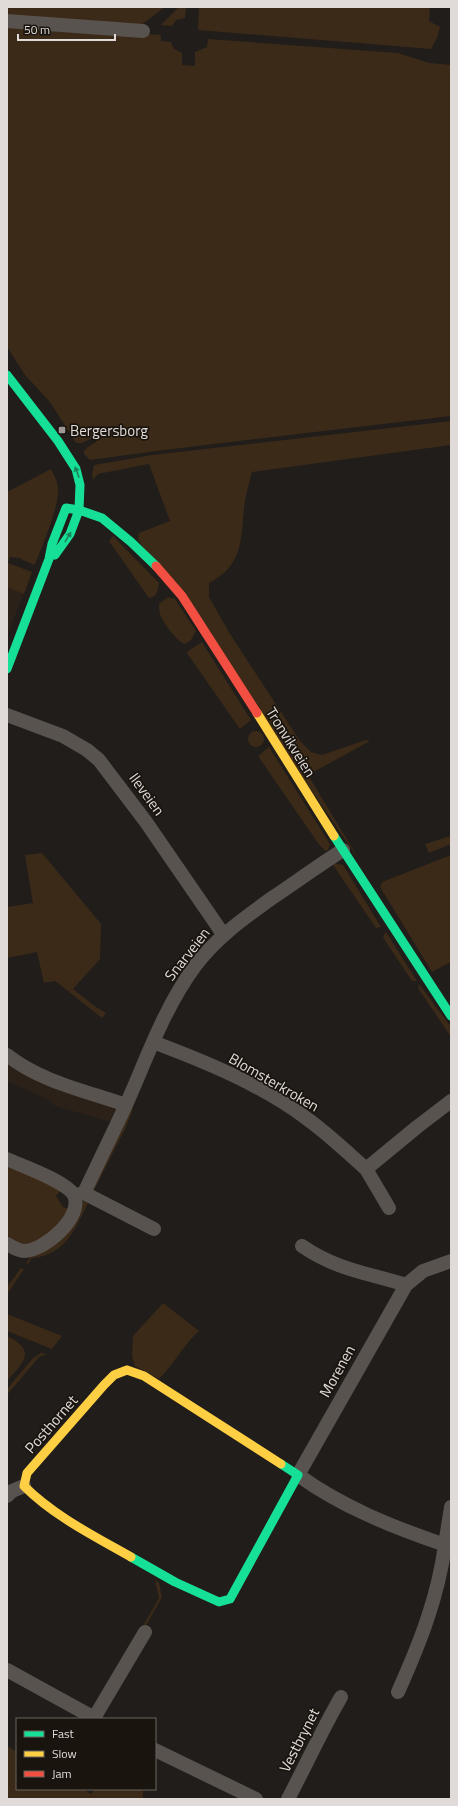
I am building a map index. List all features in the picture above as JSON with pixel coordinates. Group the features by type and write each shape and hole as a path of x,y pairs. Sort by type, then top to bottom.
{"street":[{"path":"7,21 144,31"},
{"path":"9,379 41,435"},
{"path":"9,379 58,441 76,469 80,485 79,510 76,524 70,537 49,559"},
{"path":"7,669 49,559 52,544 69,496"},
{"name":"Tronvikveien","path":"66,508 79,510 102,518 131,542 154,564 182,596 343,850 451,1016"},
{"name":"Ileveien","path":"7,714 63,736 87,750 99,760 146,822 223,934"},
{"name":"Snarveien","path":"7,1244 12,1248 24,1251 47,1244 63,1228 72,1213 79,1194 126,1105 153,1042 183,983 206,952 223,934 343,850"},
{"name":"Blomsterkroken","path":"153,1042 229,1073 285,1104 329,1135 366,1169 389,1208"},
{"path":"7,1055 32,1070 71,1088 126,1105"},
{"path":"366,1169 451,1101"},
{"path":"7,1159 44,1174 79,1194 154,1228"},
{"path":"302,1246 327,1261 346,1269 406,1285"},
{"name":"Morenen","path":"24,1486 35,1497 78,1527 175,1582 219,1602 230,1599 298,1475 406,1285 423,1271 451,1261"},
{"name":"Posthornet","path":"24,1486 25,1480 32,1467 98,1391 115,1374 128,1370 144,1376 298,1475"},
{"path":"298,1475 367,1515 445,1545"},
{"path":"7,1496 12,1491 24,1486"},
{"path":"398,1692 428,1620 440,1578 451,1507"},
{"path":"7,1670 95,1718 145,1632"},
{"name":"Vestbrynet","path":"288,1799 314,1750 317,1740 341,1697"},
{"path":"156,1750 256,1799"}],"shaded area":[{"path":"7,7 165,7 141,25 7,19"},
{"path":"179,7 186,7 185,18 176,20 172,26 161,25"},
{"path":"199,7 430,7 429,21 440,27 437,38 431,49 198,30"},
{"path":"7,25 161,35 161,41 171,42 174,49 182,53 182,65 195,66 195,52 207,47 208,39 398,53 429,63 451,65 451,416 90,460 84,454 84,451 96,442 94,437 82,443 76,443 50,402 25,375 7,347"},
{"path":"451,421 451,445 252,472 245,499 242,532 238,552 228,569 209,583 209,597 230,634 300,741 311,752 322,755 366,740 370,741 308,775 360,861 138,540 139,533 170,521 149,464 98,474 93,480 92,475 94,465 152,455"},
{"path":"51,469 56,479 58,497 50,526 36,562 34,565 19,558 10,557 8,563 32,572 24,594 7,587 7,492"},
{"path":"113,536 159,583 158,591 154,596 149,598 109,541"},
{"path":"7,563 32,572 7,636"},
{"path":"168,597 175,599 196,631 191,640 185,644 170,631 160,614 159,604"},
{"path":"202,642 251,720 240,729 187,653"},
{"path":"256,731 263,736 264,739 259,746 256,747 249,742 248,739 253,732"},
{"path":"269,747 330,844 328,850 325,851 318,843 258,756"},
{"path":"451,836 451,844 429,853 425,844"},
{"path":"42,853 101,924 100,959 73,989 106,1013 102,1018 55,981 44,983 37,952 7,958 7,907 33,903 25,855"},
{"path":"451,855 451,962 432,972 380,887 382,882"},
{"path":"333,863 343,865 381,927 376,928"},
{"path":"386,932 417,981 412,981 384,939 383,936"},
{"path":"419,984 451,1027 451,1037 418,988"},
{"path":"7,1058 119,1104 114,1123 55,1106 49,1100 7,1081"},
{"path":"131,1109 133,1109 125,1129 92,1194 95,1179"},
{"path":"7,1164 61,1190 56,1196 63,1207 70,1209 57,1231 24,1246 7,1240"},
{"path":"90,1199 75,1229 62,1245 44,1256 32,1258 28,1264 26,1263 31,1256 66,1231 84,1201"},
{"path":"21,1268 24,1269 7,1294 7,1287"},
{"path":"163,1303 199,1331 159,1379 135,1366 132,1356 133,1336"},
{"path":"7,1314 62,1336 52,1349 7,1331"},
{"path":"7,1336 17,1341 25,1352 25,1357 7,1381"},
{"path":"41,1353 47,1354 39,1357 7,1395 7,1389 33,1358"},
{"path":"155,1580 159,1583 162,1597 145,1627 143,1626 159,1598"},
{"path":"7,1746 16,1751 16,1790 85,1790 91,1794 94,1790 143,1790 143,1799 7,1799"}],"traffic: fast":[{"path":"7,375 58,441 76,469 80,485 79,510"},
{"path":"7,669 49,559 52,544 66,508 79,510 102,518 131,542 156,566"},
{"path":"55,555 70,534 79,510"},
{"path":"334,836 451,1016"},
{"path":"131,1557 175,1582 219,1602 230,1599 298,1475 281,1464"}],"traffic: slow":[{"path":"257,713 334,836"},
{"path":"127,1370 144,1376 281,1464"},
{"path":"127,1370 114,1375 104,1385 27,1473 24,1486 61,1516 131,1557"}],"traffic: jam":[{"path":"156,566 182,596 257,713"}],"place":[{"name":"Bergersborg","path":"62,430"}]}
